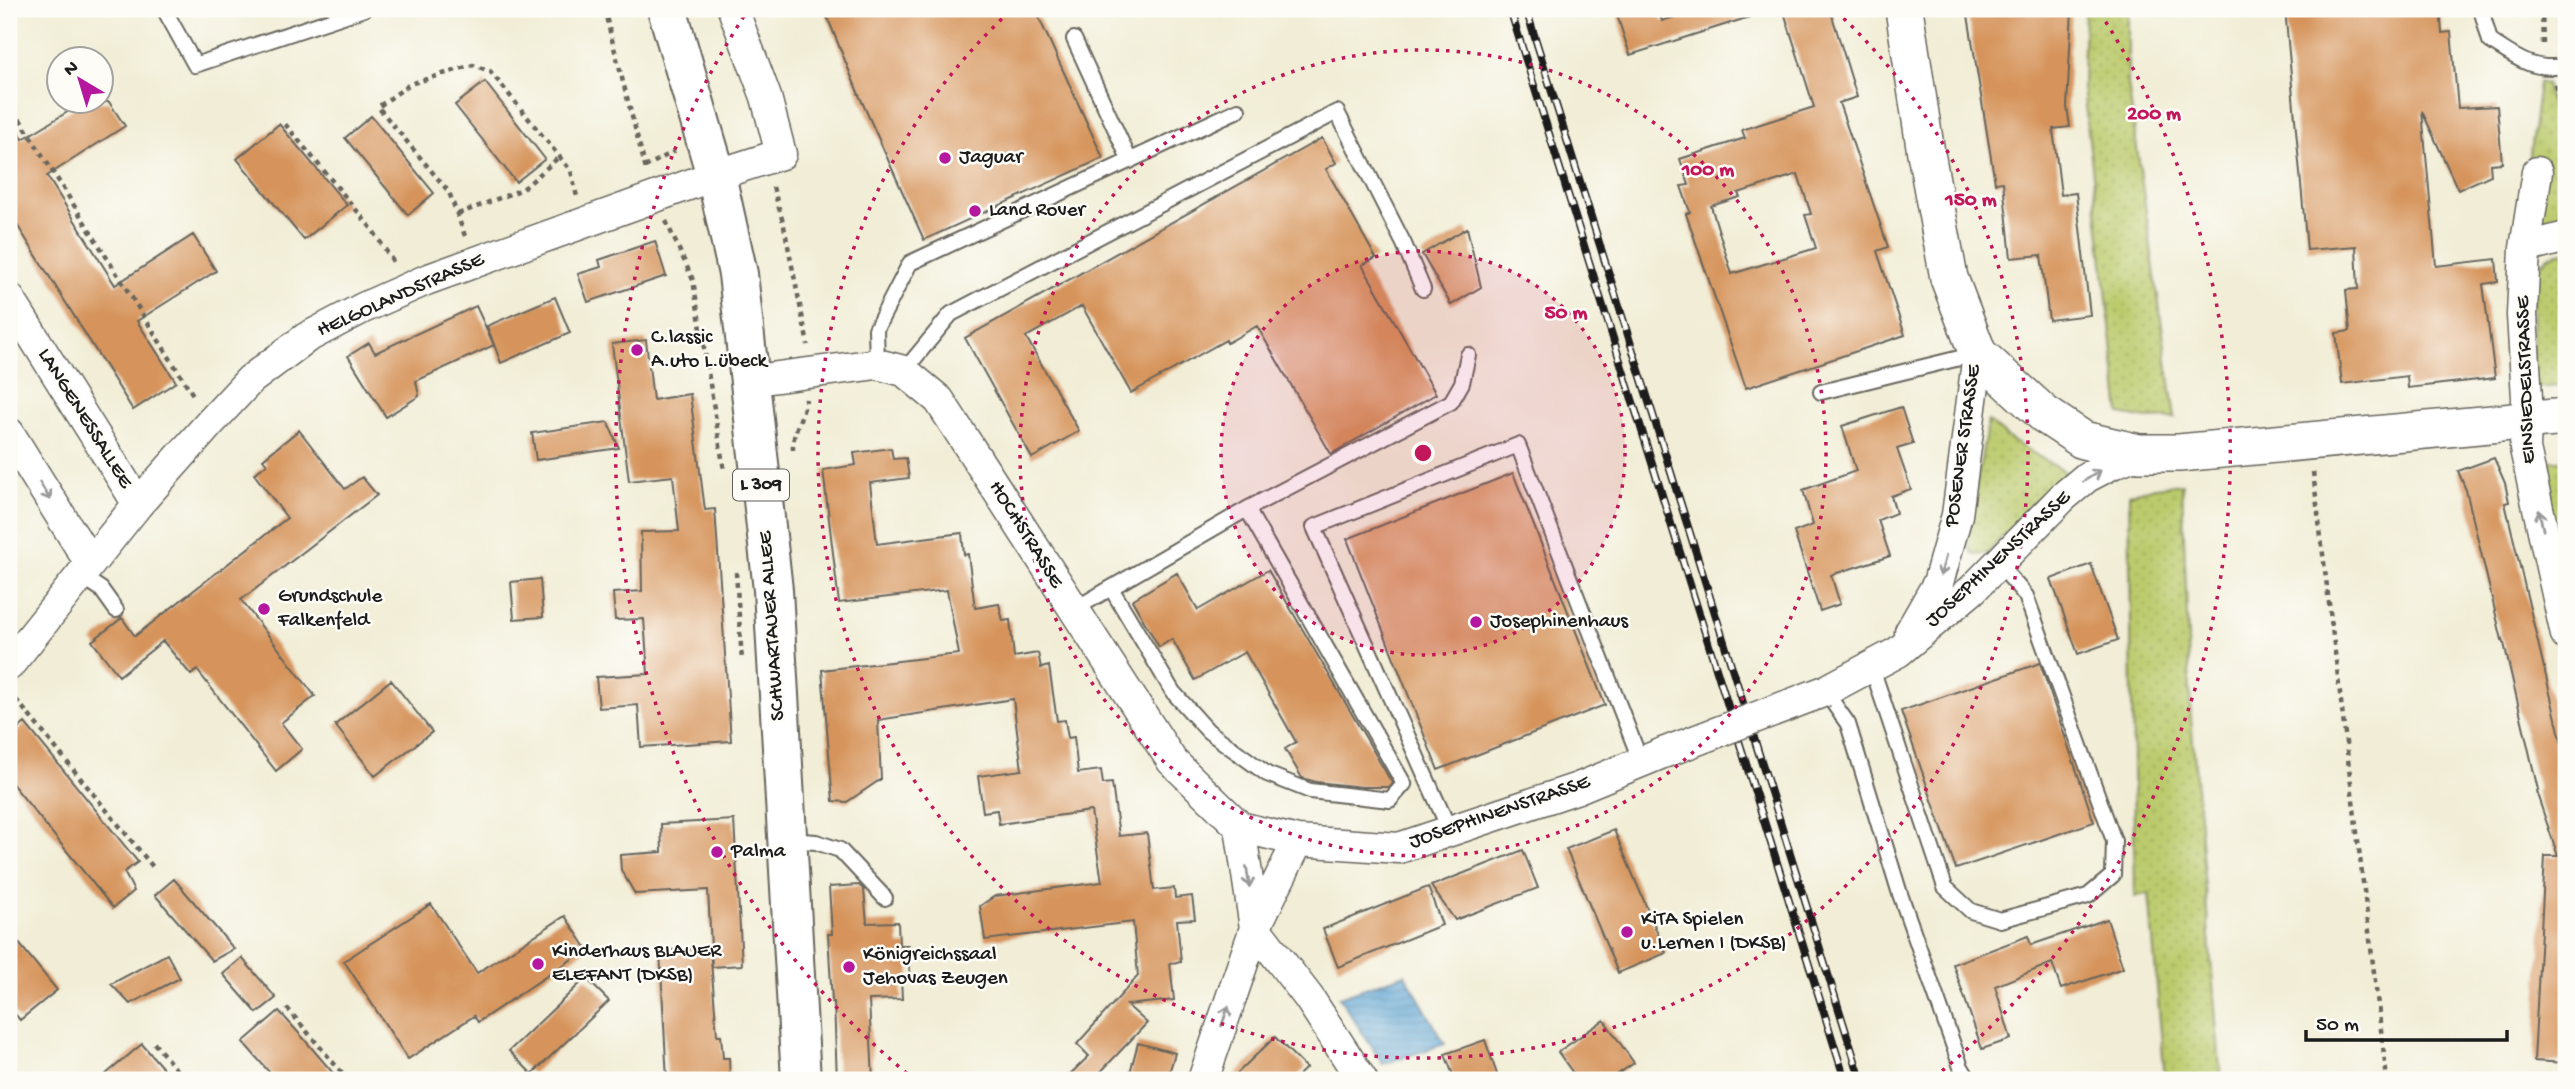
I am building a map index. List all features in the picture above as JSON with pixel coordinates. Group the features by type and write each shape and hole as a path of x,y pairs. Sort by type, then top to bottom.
{"main road":[{"name":"L 309","path":"667,9 716,174"},
{"name":"SCHWARTAUER ALLEE","path":"716,174 737,274 773,590 801,1080"}],"street":[{"path":"733,9 766,97 781,154 765,160"},
{"name":"POSENER STRASSE","path":"1904,9 1949,278 1978,354 2044,414 2083,440 2138,453"},
{"name":"HELGOLANDSTRASSE","path":"9,664 138,504 210,423 250,380 306,338 363,308 473,263 584,225 716,174 765,160"},
{"name":"EINSIEDELSTRASSE","path":"2537,172 2525,248 2522,315 2527,398 2524,420 2525,449 2566,635"},
{"path":"2525,248 2566,237"},
{"name":"LANGENESSALLEE","path":"9,299 138,504"},
{"name":"POSENER STRASSE","path":"1899,652 1938,583 1957,515 1978,354"},
{"path":"748,381 811,372 890,367"},
{"name":"HOCHSTRASSE","path":"890,367 939,400 1172,761 1240,827"},
{"name":"JOSEPHINENSTRASSE","path":"1298,841 1399,848 1577,788 1825,691 1899,652 1972,590 2063,497 2087,477 2138,453 2179,453 2566,417"},
{"path":"9,433 85,569"},
{"path":"1203,1080 1255,928 1298,841 1240,827 1255,928 1309,998 1362,1080"}],"lane":[{"path":"164,9 195,65 364,9"},
{"path":"2481,9 2490,41 2526,64 2550,68 2566,66"},
{"path":"1074,38 1130,160"},
{"path":"1238,110 910,263 876,329 890,367 951,314 1337,112 1404,244 1423,289"},
{"path":"1821,392 1978,354"},
{"path":"1073,610 1247,509 1451,402 1462,383 1468,355"},
{"path":"1450,831 1314,527 1518,445 1652,757"},
{"path":"1111,588 1173,692 1208,731 1267,774 1299,787 1310,791 1390,800 1404,784 1247,509"},
{"path":"1872,667 1945,887 1971,911 2000,920 2088,896 2113,875 2115,841 2026,596 1998,563"},
{"path":"85,569 116,610"},
{"path":"1825,691 1848,723 1900,894 1961,1067 1969,1080"},
{"path":"787,840 816,842 840,850 885,898"}],"path":[{"path":"604,9 645,167 693,279 724,472"},
{"path":"473,263 449,192 378,107 410,84 473,65 490,71 571,171 584,225"},
{"path":"9,102 11,112 210,423"},
{"path":"285,124 372,229 409,288"},
{"path":"458,214 523,189 559,157"},
{"path":"765,160 784,226 811,372"},
{"path":"2304,440 2387,1079"},
{"path":"735,562 742,671"},
{"path":"9,690 153,867"},
{"path":"286,1008 348,1080"},
{"path":"153,1043 185,1080"}],"green space":[{"path":"2085,9 2128,9 2128,84 2175,418 2146,419 2120,414 2083,87"},
{"path":"2539,82 2546,84 2566,181 2566,221 2549,224 2542,221 2529,162"},
{"path":"2566,252 2566,383 2561,386 2532,388 2533,273 2547,258"},
{"path":"1988,421 2011,440 2066,473 2040,496 1988,553 1973,554 1966,543"},
{"path":"2533,460 2566,460 2566,576"},
{"path":"2182,484 2191,718 2221,1080 2165,1080 2149,893 2135,897 2129,494"}],"water":[{"path":"1405,974 1445,1044 1383,1064 1339,997"}],"building":[{"path":"824,9 1035,9 1103,158 924,240"},
{"path":"1615,9 1658,9 1662,21 1699,9 1761,9 1762,13 1630,55"},
{"path":"1783,9 1830,9 1857,97 1839,103 1888,247 1877,251 1905,335 1746,388 1686,214 1690,212 1681,186 1689,185 1680,159 1745,138 1742,130 1814,107","holes":["1798,174 1811,214 1805,215 1816,248 1732,274 1711,206 1740,197 1738,193"]},
{"path":"1967,9 2072,9 2067,107 2070,127 2053,129 2061,195 2076,193 2090,315 2049,320 2041,255 2011,258 2003,182 1995,183"},
{"path":"2285,9 2440,9 2442,33 2451,32 2458,108 2497,106 2502,163 2490,164 2491,175 2458,190 2422,111 2436,266 2496,259 2498,282 2483,284 2495,378 2408,388 2407,376 2342,384 2336,333 2350,331 2346,290 2358,289 2356,246 2307,250"},
{"path":"485,82 545,159 516,182 455,105"},
{"path":"116,112 125,126 47,176 115,285 193,235 216,271 137,321 176,382 133,410 9,212 9,116 23,139 61,116 116,116"},
{"path":"371,116 434,193 408,215 345,138"},
{"path":"279,124 347,205 304,240 237,159"},
{"path":"1322,138 1336,163 1326,169 1376,258 1362,265 1436,394 1331,454 1257,326 1227,343 1226,340 1131,393 1082,306 1026,337 1079,431 1032,458 965,338"},
{"path":"1467,228 1481,287 1451,305 1422,254"},
{"path":"655,241 666,276 588,302 578,274 601,267 599,260"},
{"path":"555,297 570,333 501,363 487,326"},
{"path":"476,306 494,345 416,381 419,396 386,417 348,356 369,343 375,353"},
{"path":"646,340 653,400 690,394 705,510 715,509 731,741 641,747 638,705 599,708 596,677 648,674 644,619 615,620 613,593 642,591 641,532 679,531 673,476 629,481 612,344"},
{"path":"1901,407 1913,444 1897,449 1911,489 1891,496 1896,513 1878,520 1890,556 1831,575 1840,604 1820,611 1794,532 1813,525 1803,490 1856,471 1842,426"},
{"path":"608,422 619,448 536,460 532,433"},
{"path":"299,430 345,489 362,477 377,495 241,600 315,696 281,723 302,749 276,771 197,670 191,675 163,641 119,676 92,641 122,618 135,636 287,518 254,474 267,464 263,459"},
{"path":"891,448 893,459 906,458 909,478 870,483 877,544 962,533 964,555 968,554 975,608 999,604 1003,621 1010,620 1014,657 1038,653 1041,668 1049,666 1057,721 1065,720 1068,738 1074,737 1078,773 1101,770 1103,784 1112,783 1119,836 1147,833 1154,890 1174,888 1175,898 1192,896 1195,919 1177,920 1181,962 1170,963 1174,1000 1127,1005 1147,1023 1093,1080 1064,1080 1089,1056 1077,1044 1138,976 1133,922 985,940 980,906 995,896 1102,882 1091,811 999,824 997,810 983,812 978,776 1022,770 1013,699 878,720 881,779 847,802 833,801 822,670 959,654 947,590 839,603 823,470 856,465 854,453"},
{"path":"2494,458 2505,483 2509,502 2505,503 2566,761 2566,1063 2534,1061 2545,856 2558,856 2536,791 2538,790 2503,639 2466,490 2458,471"},
{"name":"Josephinenhaus","path":"1513,473 1605,705 1438,770 1347,539"},
{"path":"2091,564 2118,640 2078,654 2051,579"},
{"path":"1268,570 1392,783 1389,787 1362,787 1302,778 1285,749 1296,742 1245,652 1195,680 1172,639 1159,647 1132,600 1177,573 1198,610"},
{"path":"540,579 543,617 514,619 511,582"},
{"path":"2040,663 2094,822 1956,869 1901,711"},
{"path":"391,680 432,732 375,776 335,725"},
{"path":"25,723 138,862 124,872 134,891 113,908 9,780 9,737"},
{"path":"734,820 742,965 712,967 708,890 635,894 621,870 620,855 662,852 661,824"},
{"path":"1614,830 1666,953 1618,973 1566,849"},
{"path":"1523,850 1538,888 1455,920 1431,886"},
{"path":"174,879 234,949 212,961 155,895"},
{"path":"859,885 864,890 867,923 898,922 899,945 908,945 910,978 901,978 902,999 869,1000 873,1080 837,1080 828,934 832,934 829,887"},
{"path":"1428,887 1442,925 1338,967 1323,929"},
{"path":"431,904 477,973 565,916 587,949 478,1022 474,1016 408,1059 344,961"},
{"path":"2107,919 2123,968 2061,989 2052,963 1995,986 2011,1039 1982,1049 1953,964 2028,936 2031,945"},
{"path":"9,931 57,990 20,1020 9,1007"},
{"path":"710,948 717,1035 721,1035 723,1058 729,1058 730,1080 667,1080 660,951"},
{"path":"167,954 180,978 130,1004 111,984"},
{"path":"242,958 276,998 257,1013 223,974"},
{"path":"586,978 609,1001 532,1074 509,1051"},
{"path":"279,1011 339,1080 276,1080 243,1042"},
{"path":"1604,1020 1634,1063 1609,1080 1578,1080 1558,1052"},
{"path":"1275,1037 1306,1068 1294,1080 1230,1080"},
{"path":"1485,1040 1499,1080 1455,1080 1445,1054"},
{"path":"1138,1043 1175,1053 1167,1080 1128,1080"},
{"path":"142,1044 173,1080 99,1080"}],"railway":[{"path":"1510,9 1845,1080"},
{"path":"1526,9 1861,1080"}],"place":[{"name":"Jaguar","path":"945,158"},
{"name":"Land Rover","path":"975,211"},
{"name":"C.lassic A.uto L.übeck","path":"637,350"},
{"name":"Grundschule Falkenfeld","path":"264,609"},
{"name":"Josephinenhaus","path":"1476,622"},
{"name":"Palma","path":"717,852"},
{"name":"KiTA Spielen u.Lernen I (DKSB)","path":"1627,932"},
{"name":"Kinderhaus BLAUER ELEFANT (DKSB)","path":"538,964"},
{"name":"Königreichssaal Jehovas Zeugen","path":"849,967"}]}
